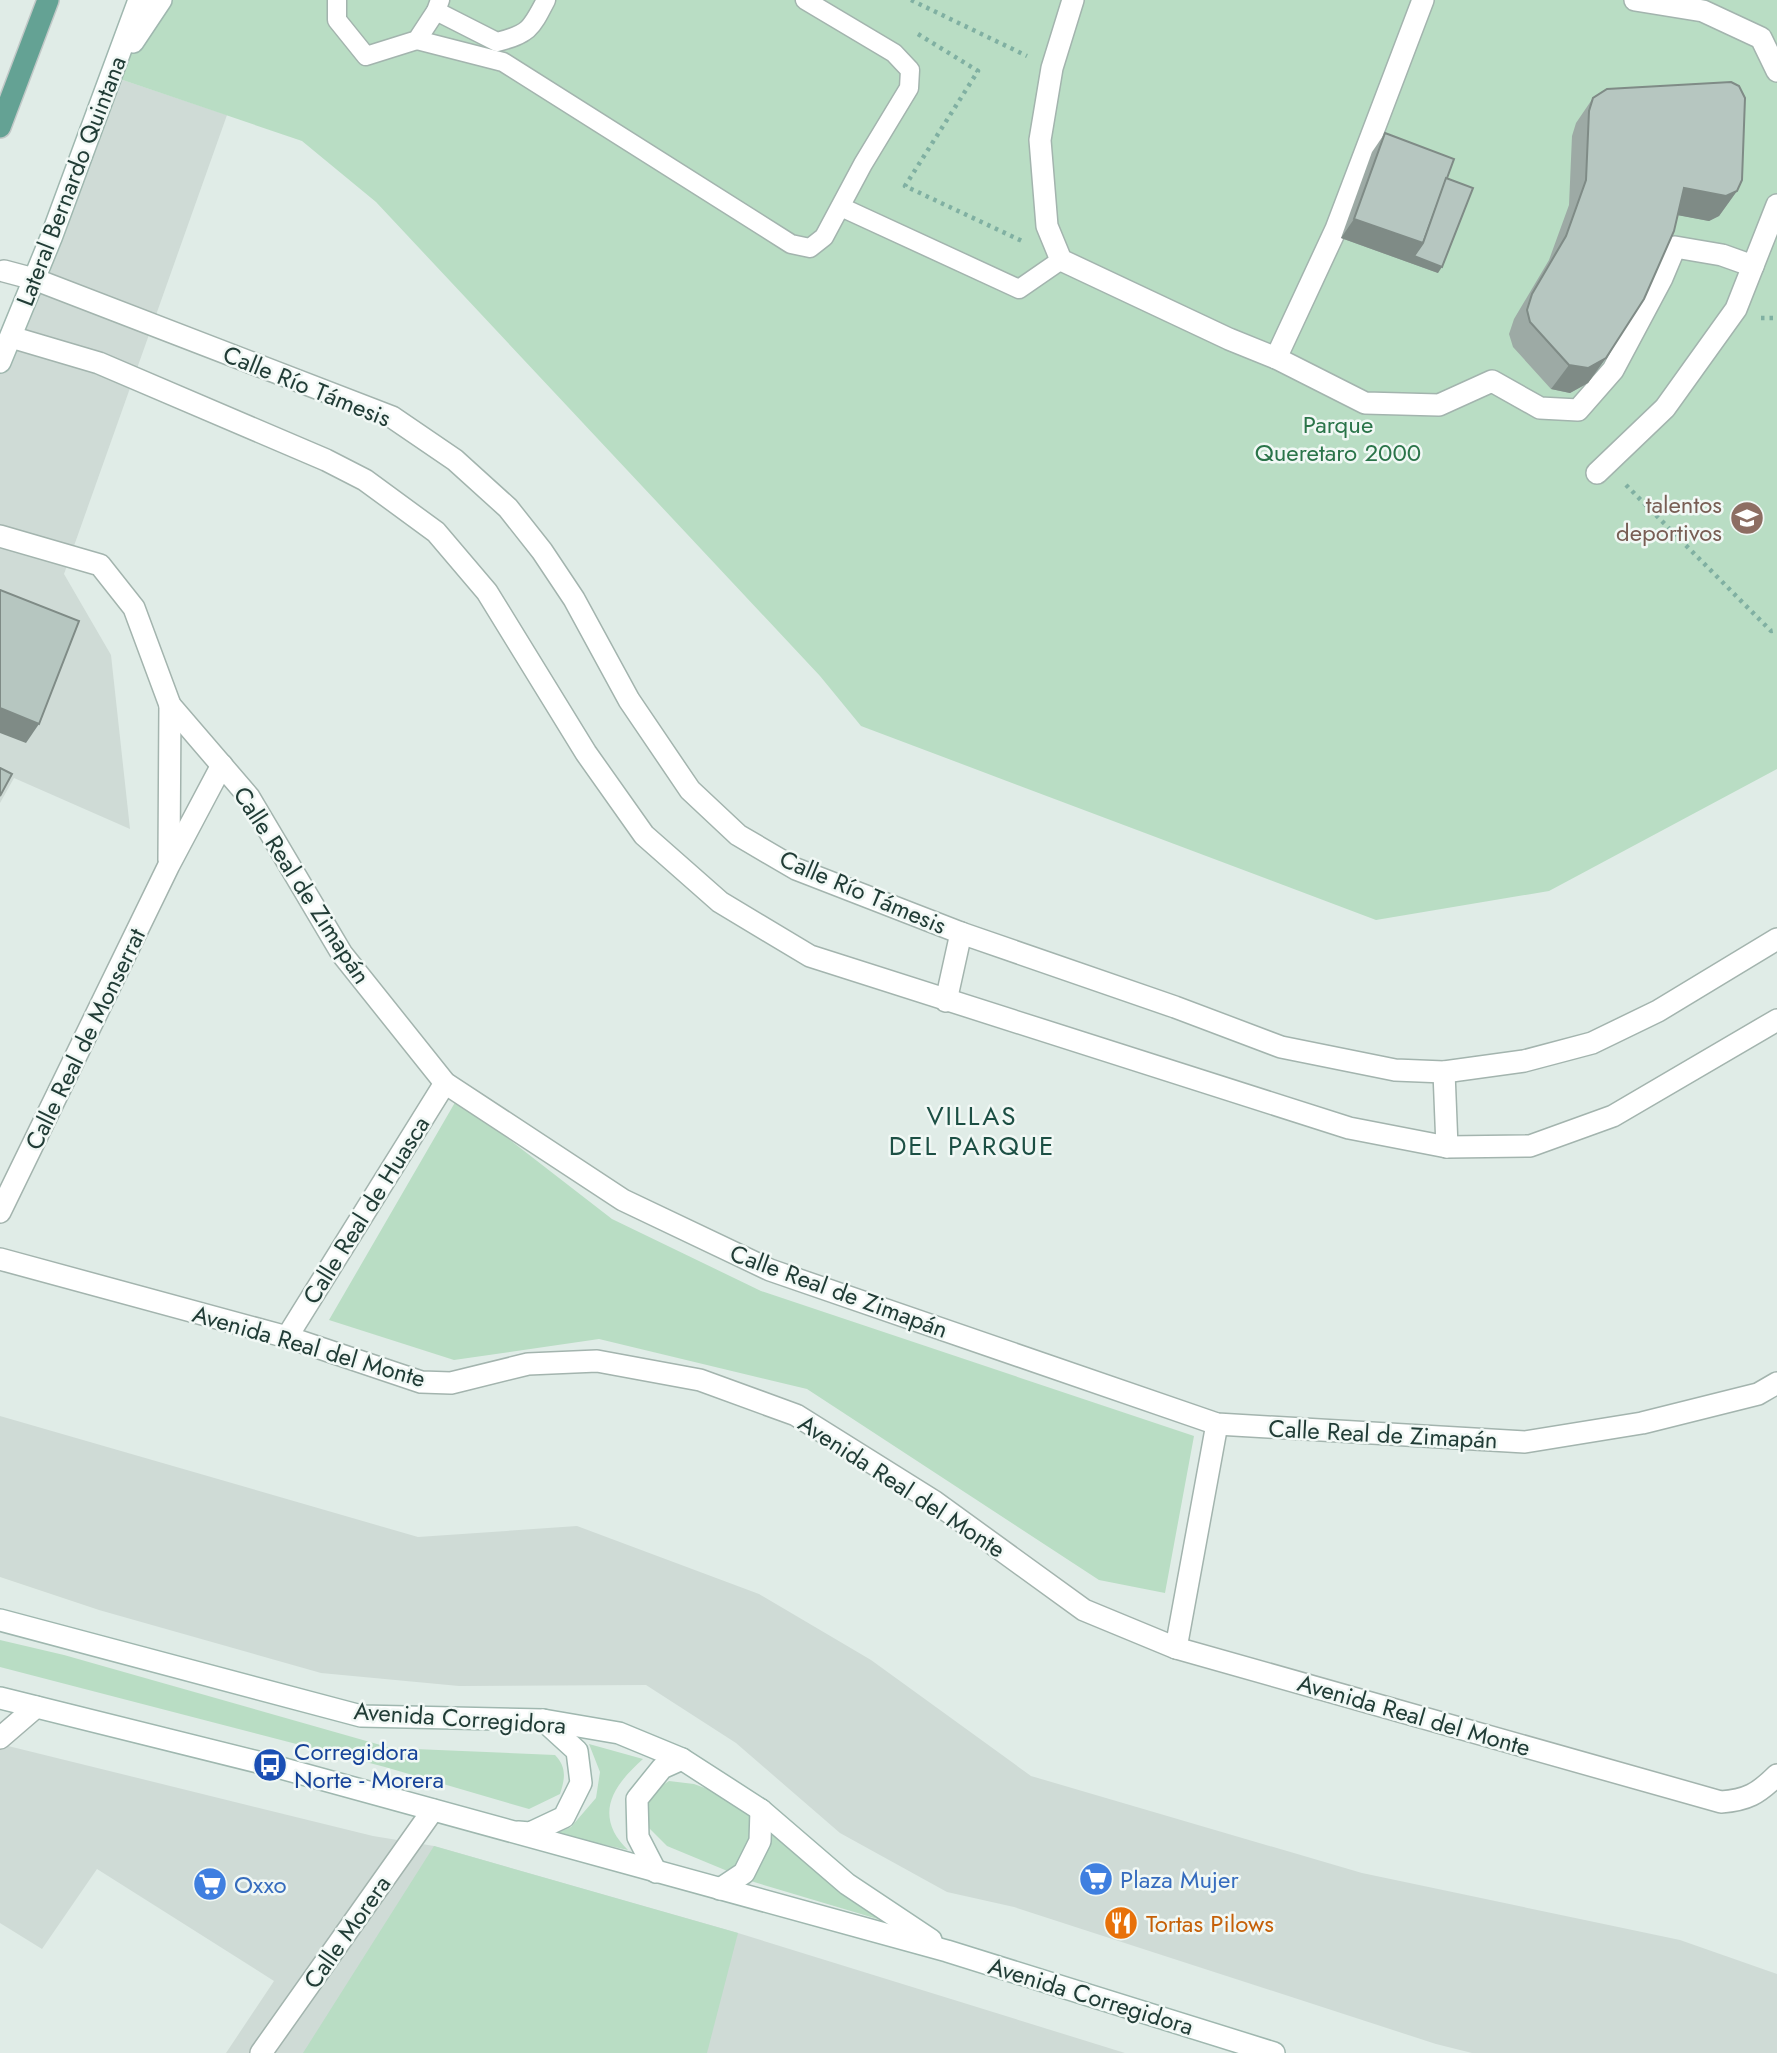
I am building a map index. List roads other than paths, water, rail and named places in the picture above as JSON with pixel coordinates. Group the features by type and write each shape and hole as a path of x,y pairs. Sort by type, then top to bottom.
{"main road":[{"path":"0,127 48,0"}],"street":[{"name":"Lateral Bernardo Quintana","path":"0,362 139,0"},
{"path":"111,76 161,0"},
{"path":"1073,0 1052,68 1040,140 1046,226 1061,260 1229,339 1276,358 1364,403 1439,405 1492,381 1540,408 1578,410 1613,370 1662,278 1675,247 1722,255 1753,267"},
{"path":"1276,358 1336,229 1423,0"},
{"path":"1635,0 1703,11 1761,38 1777,71"},
{"path":"1601,469 1665,408 1736,309 1777,205"},
{"name":"Calle Río Támesis","path":"5,271 34,279 392,417 455,460 508,508 542,551 574,599 629,700 690,790 738,835 796,869 961,933 1175,1007 1281,1047 1395,1070 1444,1072 1524,1061 1592,1043 1658,1011 1777,939"},
{"path":"11,337 99,363 326,460 365,480 436,532 487,592 586,753 644,835 720,902 810,956 1349,1128 1447,1147 1530,1146 1613,1116 1777,1020"},
{"name":"Calle Real de Zimapán","path":"0,536 100,565 134,608 170,705 249,797 342,954 445,1083 624,1200 770,1270 1217,1424 1525,1442 1642,1423 1758,1394 1777,1383"},
{"name":"Calle Real de Monserrat","path":"169,865 170,705"},
{"name":"Calle Real de Monserrat","path":"0,1212 169,865 222,765"},
{"path":"946,1001 961,933"},
{"path":"1444,1072 1447,1147"},
{"name":"Calle Real de Huasca","path":"288,1337 445,1083"},
{"name":"Avenida Real del Monte","path":"0,1259 288,1337 421,1382 451,1383 528,1364 597,1361 700,1380 796,1415 935,1502 1084,1610 1176,1648 1721,1802 1738,1801 1761,1792 1777,1775"},
{"path":"1176,1648 1217,1424"},
{"name":"Avenida Corregidora","path":"0,1620 361,1716 543,1720 619,1733 682,1759 761,1810 847,1884 947,1951"},
{"name":"Avenida Corregidora","path":"0,1698 270,1765 947,1951 1274,2053"},
{"path":"0,1738 36,1707"},
{"path":"510,1832 530,1833 564,1817 581,1783 577,1751 543,1720"},
{"path":"656,1872 638,1837 637,1799 662,1768 682,1759"},
{"name":"Calle Morera","path":"261,2053 433,1810"},
{"path":"720,1889 744,1872 760,1840 761,1810"}],"lane":[{"path":"337,0 337,20 366,56 417,40 503,62 791,244 810,248 824,237 863,164 909,88 910,70 894,53 805,0"},
{"path":"417,40 438,6 497,42 519,36 532,26 546,0"},
{"path":"841,207 1020,289 1061,260"}],"place":[{"name":"talentos deportivos","path":"1747,518"},
{"name":"Corregidora Norte - Morera","path":"270,1765"},
{"name":"Plaza Mujer","path":"1096,1879"},
{"name":"Oxxo","path":"210,1884"},
{"name":"Tortas Pilows","path":"1121,1923"}],"district":[{"name":"VILLAS DEL PARQUE","path":"972,1131"}],"park label":[{"name":"Parque Queretaro 2000","path":"1338,438"}]}
